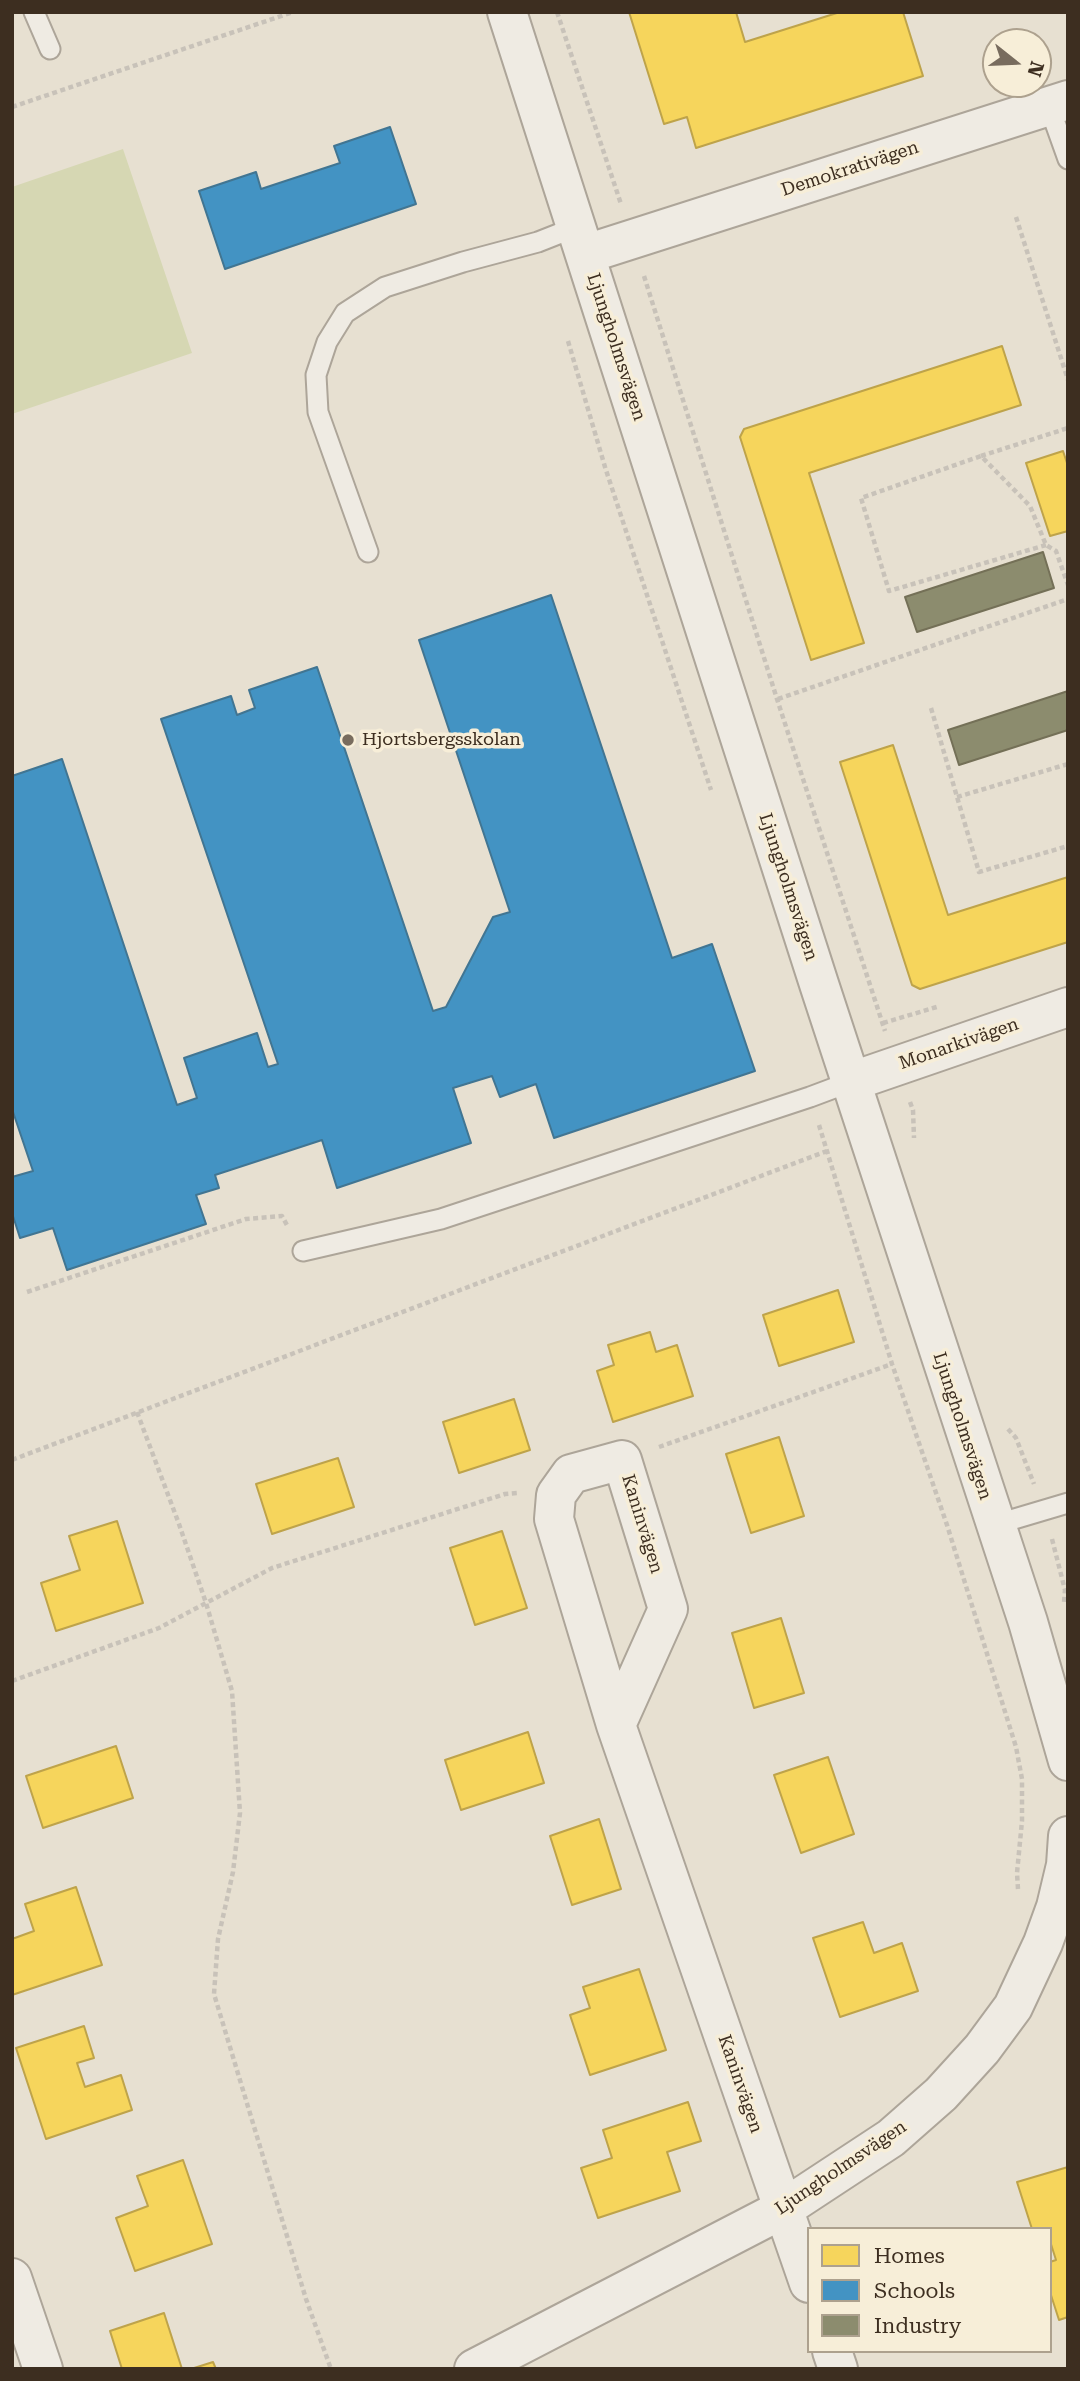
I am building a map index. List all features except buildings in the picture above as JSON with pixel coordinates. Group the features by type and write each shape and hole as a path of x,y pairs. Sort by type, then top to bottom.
{"street":[{"name":"Ljungholmsvägen","path":"507,12 850,1082 1027,1622 1068,1761"},
{"name":"Demokrativägen","path":"581,240 633,239 1058,103"},
{"name":"Monarkivägen","path":"850,1082 1068,1007"},
{"name":"Kaninvägen","path":"616,1726 668,1609 622,1460 571,1474 556,1495 554,1519 616,1726 807,2277"},
{"name":"Ljungholmsvägen","path":"474,2369 783,2208 891,2138 941,2094 982,2049 1013,2007 1043,1943 1056,1907 1066,1865 1068,1836"},
{"path":"12,2278 43,2369"}],"lane":[{"path":"34,12 50,49"},
{"path":"1058,103 1068,159"},
{"path":"368,552 318,412 316,375 327,342 345,313 385,287 463,262 538,242 581,240"},
{"path":"303,1251 441,1219 850,1082"},
{"path":"994,1525 1068,1503"}],"path":[{"path":"12,107 293,12"},
{"path":"557,12 633,239 777,699 914,1111 914,1147"},
{"path":"1016,217 1068,380"},
{"path":"566,335 605,467 715,802"},
{"path":"1046,545 889,591 860,498 1068,428"},
{"path":"981,456 1030,506 1046,545 1056,551 1068,585"},
{"path":"777,699 1068,599"},
{"path":"931,708 979,872 1068,846"},
{"path":"957,797 1068,764"},
{"path":"810,1097 892,1364 947,1525 1016,1747 1022,1779 1022,1821 1016,1886 1020,1894 1056,1907"},
{"path":"12,1460 827,1152"},
{"path":"27,1292 246,1219 282,1216 303,1251"},
{"path":"622,1460 892,1364"},
{"path":"137,1412 206,1603 232,1691 240,1813 233,1872 218,1939 214,1994 302,2286 331,2369"},
{"path":"1001,1422 1016,1438 1042,1511 1065,1590 1064,1605"},
{"path":"12,1681 159,1628 272,1568 505,1494 536,1492 556,1495"}],"green space":[{"path":"123,149 192,353 12,414 12,187"}],"place":[{"name":"Hjortsbergsskolan","path":"348,740"}]}
